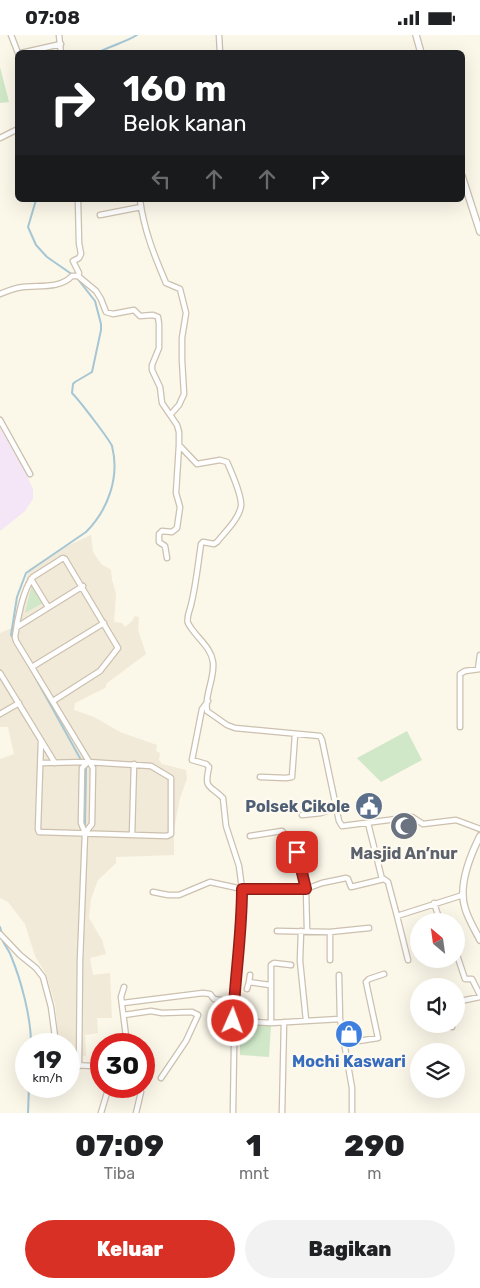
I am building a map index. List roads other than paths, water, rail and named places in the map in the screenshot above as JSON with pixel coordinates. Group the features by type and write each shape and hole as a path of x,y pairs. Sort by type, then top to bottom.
{"street":[{"path":"11,35 18,50"},
{"path":"59,35 61,50"},
{"path":"219,35 220,50"},
{"path":"416,35 420,50"},
{"path":"34,50 61,44"},
{"path":"0,138 15,130"},
{"path":"465,188 479,228"},
{"path":"78,202 81,255 73,261 79,273 78,276"},
{"path":"140,202 147,236 154,256 166,283 180,289 186,313 182,353 184,394 179,405 171,414"},
{"path":"100,215 141,207"},
{"path":"0,294 24,287 45,287 67,280 72,276 78,276 96,291 106,312 134,310 140,316 158,317 159,348 152,365 152,370 160,387 162,403 171,414 179,432 176,493 180,507 177,528 172,532 162,531 159,535 159,542 165,546 167,558"},
{"path":"0,420 30,474"},
{"path":"179,445 197,464 227,462 241,504 238,515 217,542 214,544 203,542 200,544 194,595 187,620 213,660 208,711 230,727 295,735 317,735 321,737 339,821 342,826 412,817 423,824 456,820 480,829"},
{"path":"53,701 96,674 118,649 83,586 63,558 31,579 17,627 16,641 93,768 92,824 86,833"},
{"path":"31,579 48,607"},
{"path":"17,627 83,586"},
{"path":"32,667 104,623"},
{"path":"460,727 460,674 465,671 479,669 480,655"},
{"path":"0,673 55,763"},
{"path":"208,701 202,709 192,760 206,764 209,767 206,777 207,785 223,798 226,826 239,866 242,889 239,956 235,983 233,1021 233,1113"},
{"path":"0,714 19,703"},
{"path":"260,777 286,779 292,777 295,735"},
{"path":"41,763 88,762 153,766 171,778 171,834 167,836 39,832 41,763 42,741"},
{"path":"79,1033 80,960 86,833 81,823 82,768 88,762"},
{"path":"132,835 134,764"},
{"path":"302,815 322,813 336,808"},
{"path":"368,823 382,879"},
{"path":"250,836 283,831 286,851 297,853 306,889 301,976 306,1020"},
{"path":"480,836 470,861 463,895 465,907 480,940"},
{"path":"153,892 179,895 210,882 219,882 242,889 306,889 322,883 346,878 351,887 382,879 386,880 408,960"},
{"path":"397,915 463,895"},
{"path":"434,903 437,913"},
{"path":"277,931 330,932 369,928"},
{"path":"330,932 330,960"},
{"path":"0,934 20,955 36,967 43,977 51,1007 55,1033"},
{"path":"271,1023 270,985 272,963 291,965"},
{"path":"461,968 465,979 472,979 480,996 465,1000"},
{"path":"345,1043 378,1038 366,982 369,979 384,974"},
{"path":"247,989 250,975"},
{"path":"339,975 340,1019 352,1087 352,1113"},
{"path":"249,982 270,985"},
{"path":"124,987 122,1003 125,1033"},
{"path":"122,1003 203,993 210,994 214,999 234,1002"},
{"path":"124,1015 151,1011 162,1013 192,1012 198,1015 186,1041 161,1078"},
{"path":"233,1021 271,1023 340,1019"},
{"path":"282,1113 284,1022"},
{"path":"101,1113 105,1098"},
{"path":"136,1113 140,1098"}],"waterway":[{"path":"103,50 137,35"},
{"path":"35,202 28,227 36,245 47,257 73,275"},
{"path":"13,638 11,635 17,597 26,573 86,532 106,503 113,481 114,458 112,446 94,419 72,393 73,384 92,372 101,330 95,301 77,278"},
{"path":"29,666 81,760"},
{"path":"85,826 86,768"},
{"path":"0,927 2,934"},
{"path":"2,939 10,954 22,987 31,1033"},
{"path":"28,1113 29,1098"}],"place":[{"name":"Polsek Cikole","path":"369,806"},
{"name":"Masjid An’nur","path":"404,826"},
{"name":"Mochi Kaswari","path":"349,1034"}]}
